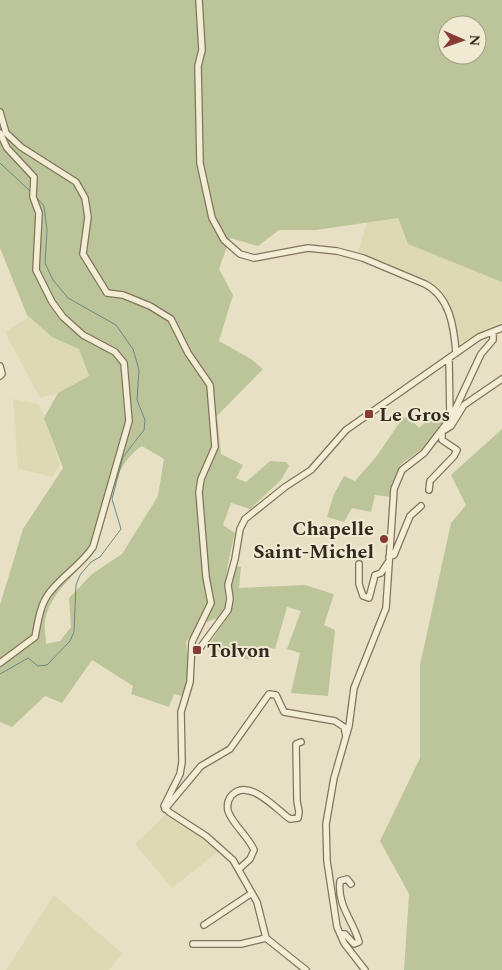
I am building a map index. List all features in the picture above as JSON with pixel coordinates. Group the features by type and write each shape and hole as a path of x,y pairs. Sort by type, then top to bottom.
{"street":[{"path":"199,0 202,50 198,66 200,163 212,218 224,240 240,254 254,258 308,248 337,251 363,258 425,284 433,288 445,303 456,353"},
{"path":"0,112 6,133 21,147 76,182 85,198 88,217 83,254 107,293 123,295 150,306 171,319 188,352 210,385 215,448 201,479 199,492 206,577 211,603 192,642 190,682 181,712 182,762 180,774 164,802 165,809 206,836 240,869 252,893 266,938 306,970"},
{"path":"0,133 7,148 34,177 33,197 39,213 36,270 52,302 63,317 83,335 115,352 124,363 129,421 93,547 85,560 64,577 48,594 40,611 35,637 0,663"},
{"path":"192,649 200,648 228,610 230,599 228,585 240,529 245,519 285,487 311,470 346,430 479,337 502,328"},
{"path":"364,970 352,955 340,934 334,912 334,894 327,861 326,831 332,784 346,739 354,688 386,608 394,490 398,477 408,464 424,453 450,419 480,354 494,340 493,332"},
{"path":"449,359 450,419"},
{"path":"0,366 2,374 0,376"},
{"path":"442,431 451,426 464,405 502,379"},
{"path":"429,490 430,481 454,456 457,450 444,442 442,431"},
{"path":"359,564 359,584 364,596 369,598 375,575 381,573 394,554 410,516 421,506"},
{"path":"165,809 201,766 230,749 270,694 276,695 284,712 335,721 344,727 346,739"},
{"path":"240,869 250,859 254,850 229,812 228,802 232,795 243,790 251,791 281,810 290,820 298,818 300,812 297,800 296,744 301,742"},
{"path":"340,934 345,934 354,944 359,942 340,899 340,881 347,879 351,884"},
{"path":"204,925 252,893"},
{"path":"194,944 241,944 266,938"}],"shaded area":[{"path":"371,208 398,218 408,244 502,282 502,326 459,344 442,292 429,281 358,253"},
{"path":"29,317 52,337 78,348 89,376 58,393 40,398 5,332"},
{"path":"13,399 38,404 43,413 60,465 53,477 18,469"},
{"path":"165,815 191,829 219,851 172,888 135,844"},
{"path":"54,895 122,953 109,970 6,970"}],"green space":[{"path":"0,0 502,0 502,282 408,244 398,218 316,230 279,230 258,246 230,238 219,269 233,295 219,341 251,359 263,369 217,416 221,454 243,465 236,478 246,482 270,461 286,462 289,466 281,480 250,509 231,503 223,525 235,533 226,579 226,607 220,617 204,623 186,641 189,677 182,696 174,694 169,707 131,694 133,686 92,660 62,703 45,696 12,727 0,722 0,605 23,529 63,468 44,418 58,393 89,376 79,349 52,337 27,315 0,248","holes":["142,446 164,459 158,496 122,554 92,574 69,598 71,627 60,641 46,644 45,621 49,609 54,598 86,560 99,538 113,488 124,464"]},
{"path":"434,414 452,427 401,464 391,497 375,495 371,512 352,508 344,522 327,517 334,494 344,476 355,481 376,457 402,419 408,416 419,428"},
{"path":"502,429 502,970 404,970 409,894 380,841 420,758 420,665 451,523 466,505 451,475"},
{"path":"236,566 241,567 239,588 305,585 334,594 324,625 335,630 328,696 291,693 300,653 287,649 301,611 287,607 275,649 259,646 252,660 206,649 232,610 231,584"}],"waterway":[{"path":"0,163 31,192"},
{"path":"0,674 28,658 38,666 47,665 70,641 74,632 76,585 80,575 91,562 100,557 121,529 112,499 123,457 144,430 145,420 137,400 139,370 133,349 116,325 68,298 53,280 45,263 47,230 44,206 36,197"}],"place":[{"name":"Le Gros","path":"369,414"},
{"name":"Chapelle Saint-Michel","path":"384,539"},
{"name":"Tolvon","path":"197,650"}]}
